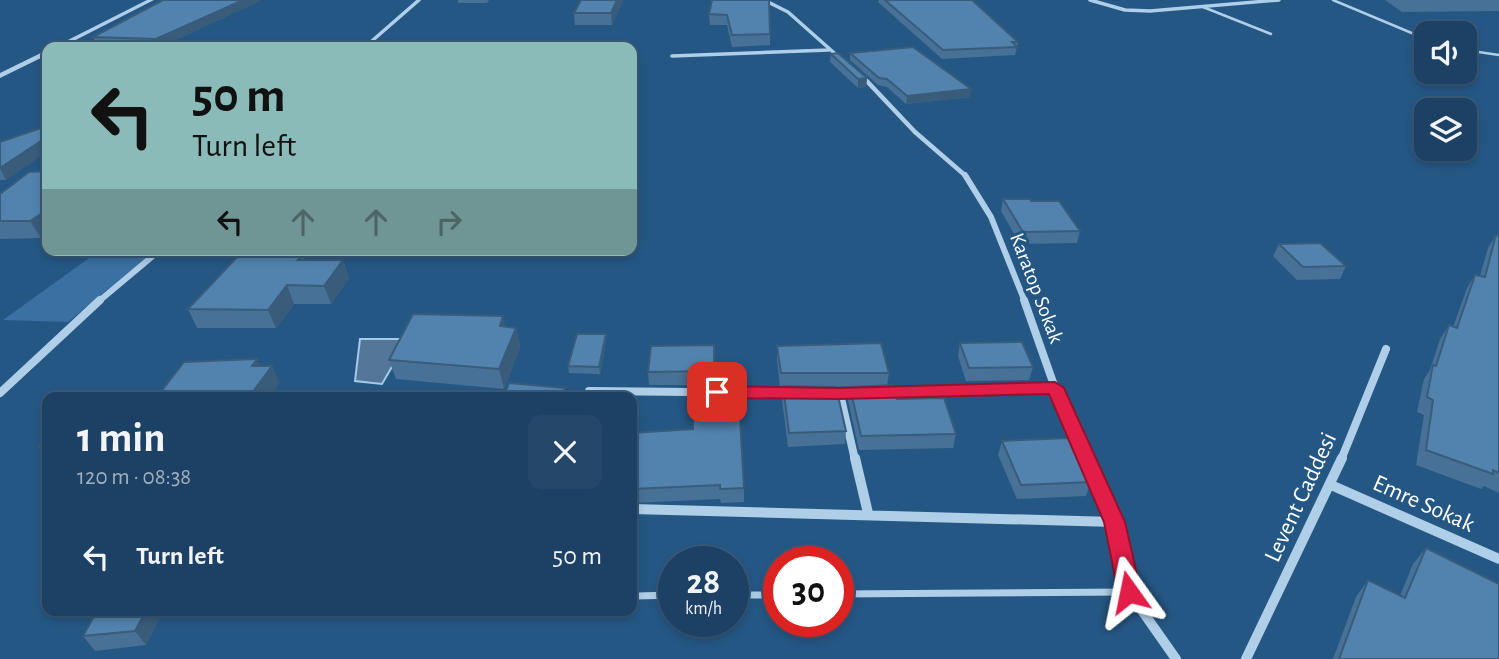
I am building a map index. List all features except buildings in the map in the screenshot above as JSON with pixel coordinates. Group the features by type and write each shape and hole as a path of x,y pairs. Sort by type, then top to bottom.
{"street":[{"path":"67,42 151,0"},
{"path":"371,42 419,0"},
{"path":"764,0 788,12 848,65"},
{"path":"1090,0 1125,10 1150,11 1279,0"},
{"path":"671,55 829,50"},
{"path":"0,76 42,55"},
{"name":"Karatop Sokak","path":"858,72 915,132 968,178 991,217 1013,267 1055,388 1114,522 1129,592 1176,659"},
{"path":"0,393 90,308 153,256"},
{"name":"Levent Caddesi","path":"1246,659 1331,485 1386,349"},
{"path":"880,393 1055,388"},
{"path":"589,391 800,393"},
{"path":"813,393 866,393"},
{"path":"839,394 868,513"},
{"name":"Emre Sokak","path":"1331,485 1499,559"},
{"path":"637,509 868,513 1114,522"}],"lane":[{"path":"1333,0 1414,34"},
{"path":"1203,6 1271,34"},
{"path":"1477,52 1499,55"},
{"path":"854,594 1129,592"},
{"path":"637,596 658,595"}],"shaded area":[{"path":"92,256 149,256 68,322 3,320"},
{"path":"360,339 408,339 382,384 355,381"}],"route":[{"path":"717,392 839,394 1055,388 1114,522 1129,592"}]}
